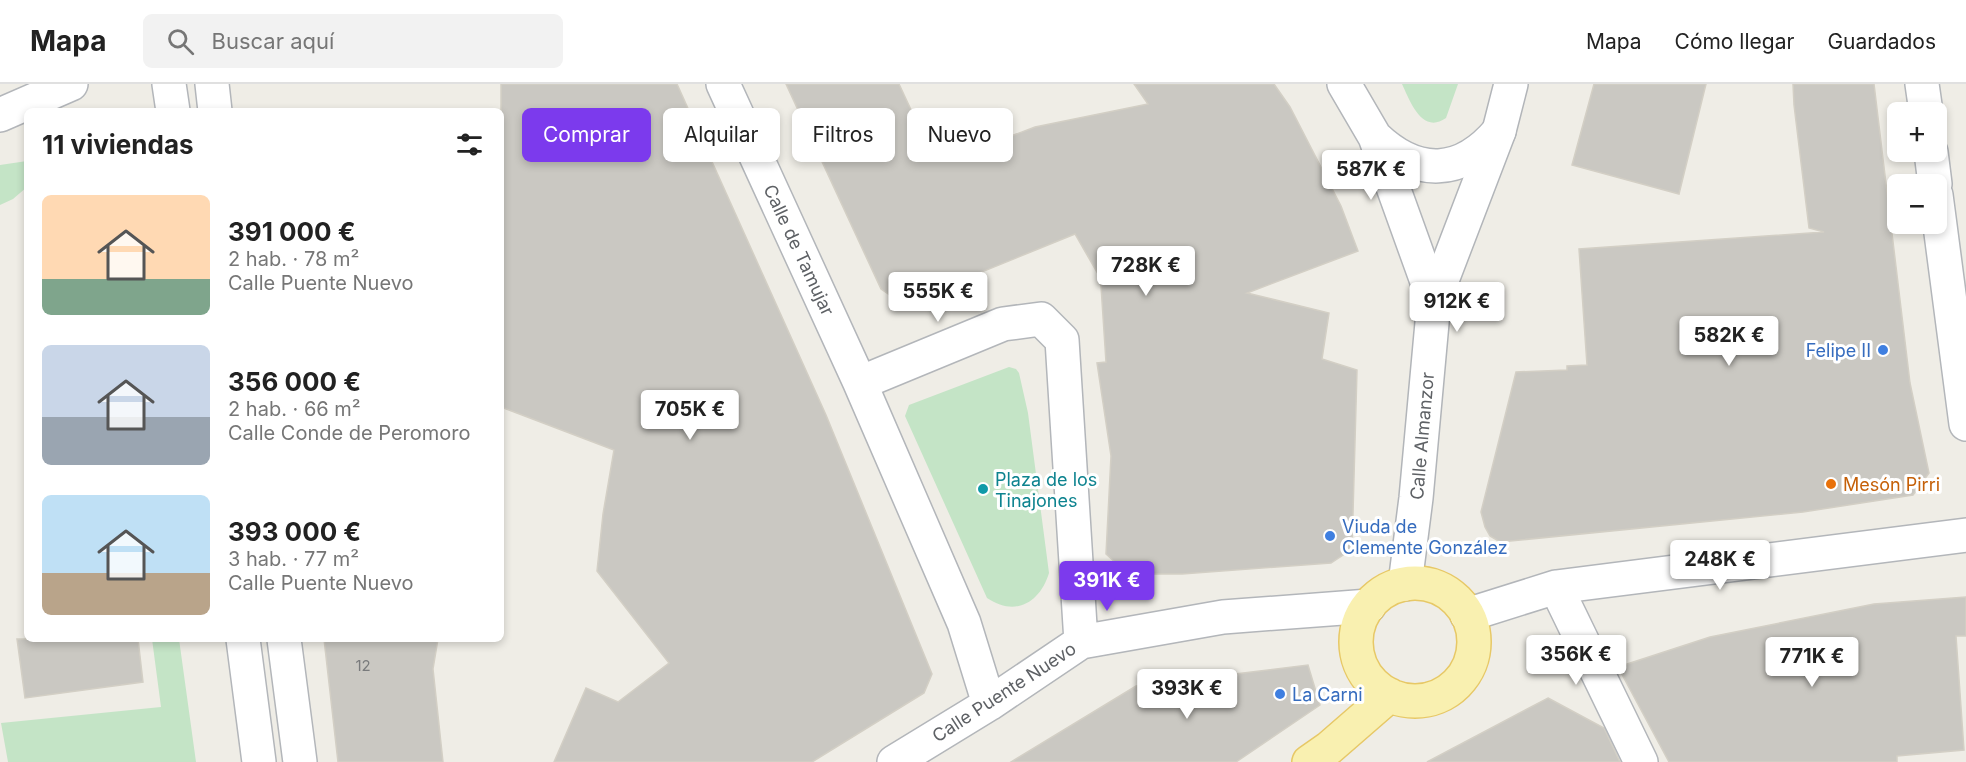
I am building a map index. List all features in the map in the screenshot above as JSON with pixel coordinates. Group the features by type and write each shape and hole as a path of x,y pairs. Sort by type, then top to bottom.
{"main road":[{"path":"1405,584 1426,584 1438,588 1457,601 1467,615 1472,628 1474,645 1469,666 1459,681 1442,694 1425,700 1414,701 1390,695 1379,688 1367,677 1357,652 1358,629 1362,616 1369,606 1384,592 1405,584"},
{"path":"1309,762 1329,748 1390,695"}],"street":[{"path":"0,115 70,84"},
{"path":"169,84 173,108"},
{"path":"212,84 215,108"},
{"name":"Calle de Tamujar","path":"723,84 860,383"},
{"path":"1344,84 1375,137 1434,302"},
{"name":"Calle Almanzor","path":"1405,584 1416,498 1434,302 1499,131 1511,84"},
{"path":"1922,84 1925,102"},
{"path":"1375,137 1390,151 1408,161 1428,166 1449,165 1468,158 1485,147 1499,131"},
{"path":"1941,234 1966,424"},
{"path":"989,704 963,623 860,383 1003,324 1041,319 1062,340 1081,642"},
{"path":"1467,615 1556,587 1966,535"},
{"path":"1556,587 1641,762"},
{"name":"Calle Puente Nuevo","path":"894,762 989,704 1081,642 1222,617 1369,606"},
{"path":"243,642 260,762"},
{"path":"284,642 300,762"}],"green space":[{"path":"1402,84 1458,84 1446,118 1438,122 1430,122 1418,114"},
{"path":"24,161 24,190 13,199 0,205 0,165"},
{"path":"1009,367 1016,369 1019,373 1028,413 1049,573 1045,583 1033,599 1017,606 997,604 987,598 905,416 909,405"},
{"path":"152,642 179,642 196,762 8,762 1,723 161,707"}],"building":[{"path":"501,84 677,84 688,108 663,108 663,162 712,162 826,415 932,674 924,693 812,762 554,762 586,688 618,702 669,663 597,571 603,514 614,450 504,408 504,108 501,108"},
{"path":"786,84 899,84 910,108 907,108 907,162 1013,162 1013,135 1035,127 1148,104 1134,84 1274,84 1290,107 1341,206 1358,251 1247,293 1329,313 1322,359 1357,370 1352,549 1331,563 1182,574 1128,574 1106,554 1111,456 1097,363 1106,362 1101,286 1098,274 1075,234 903,304 881,289 822,162 895,162 895,108 797,108"},
{"path":"1594,84 1706,84 1679,194 1572,165"},
{"path":"1793,84 1874,84 1887,192 1887,234 1892,234 1910,383 1929,473 1913,495 1803,512 1500,542 1490,536 1481,512 1516,372 1567,370 1567,366 1587,365 1579,249 1824,232 1809,228"},
{"path":"1966,597 1966,636 1956,636 1964,750 1897,756 1897,762 1669,762 1618,667 1710,637 1874,604"},
{"path":"17,639 24,639 24,642 138,642 143,682 25,698"},
{"path":"324,642 438,642 433,669 443,762 338,762"},
{"path":"1308,665 1320,705 1236,762 1011,762 1136,686"},
{"path":"1548,698 1604,728 1620,762 1427,762"}],"place":[{"name":"Felipe II","path":"1883,350"},
{"name":"Mesón Pirri","path":"1831,484"},
{"name":"Plaza de los Tinajones","path":"983,489"},
{"name":"Viuda de Clemente González","path":"1330,536"},
{"name":"La Carni","path":"1280,694"}]}
